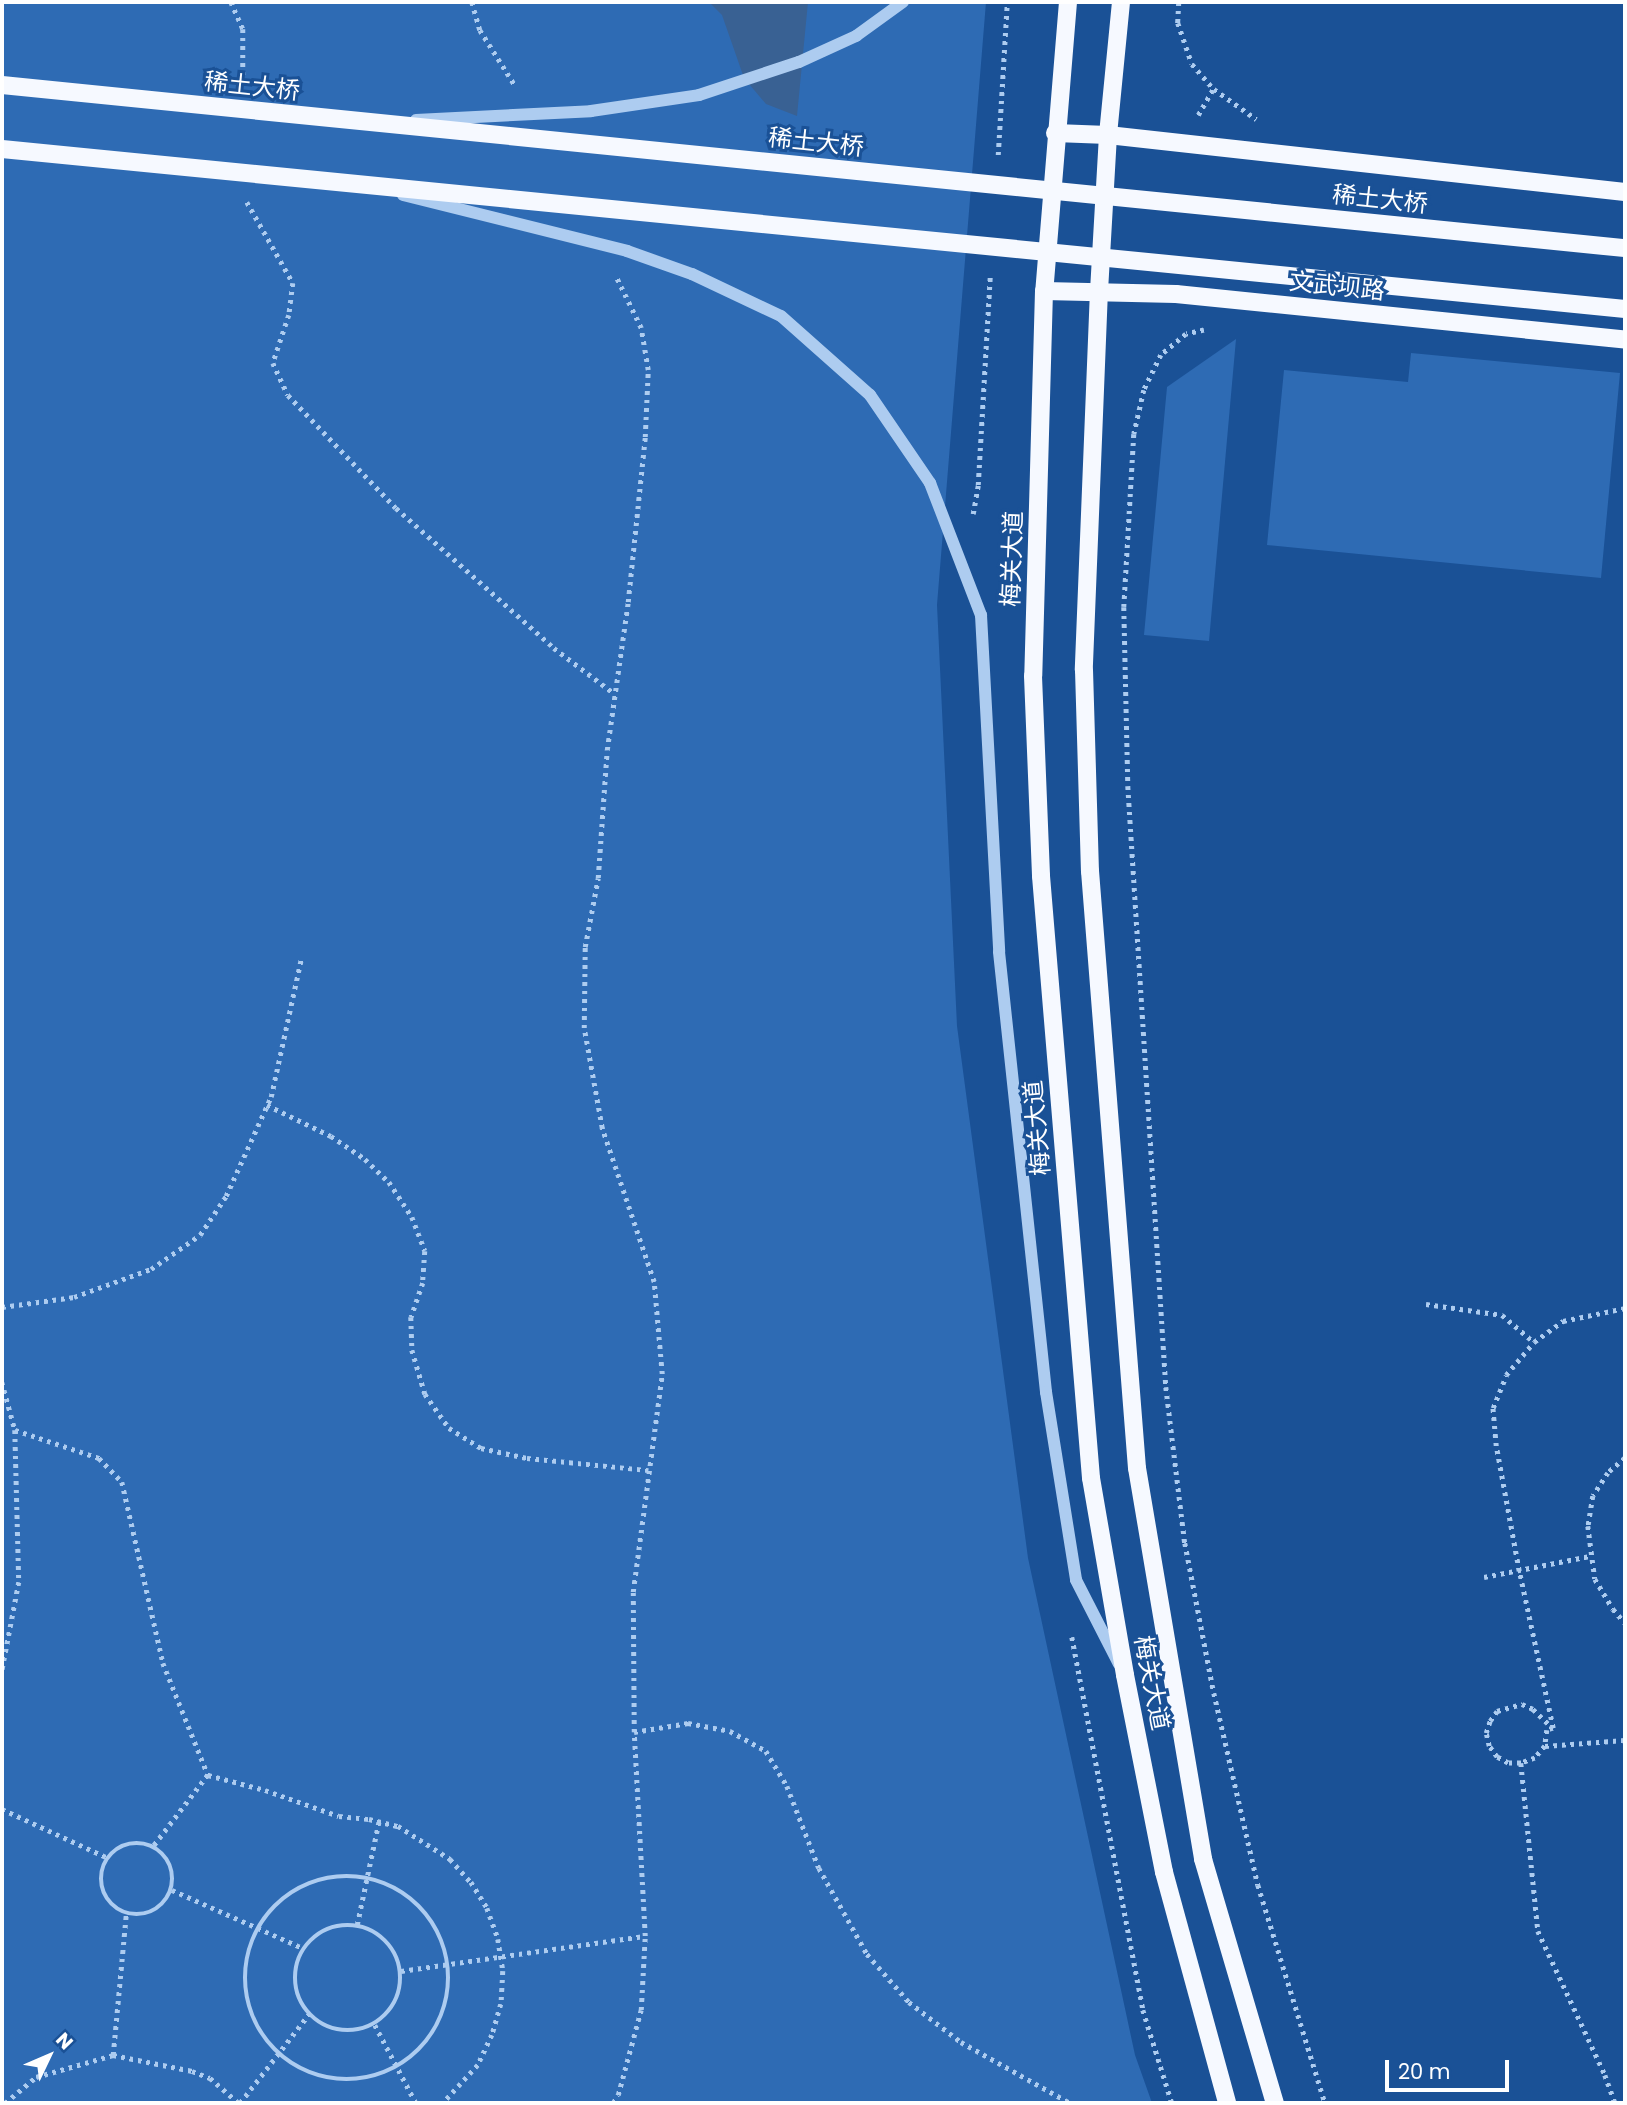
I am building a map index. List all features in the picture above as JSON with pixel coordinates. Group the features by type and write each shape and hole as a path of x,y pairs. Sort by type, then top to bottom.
{"main road":[{"name":"梅关大道","path":"1068,2 1044,290 1033,676 1041,876 1091,1478 1125,1675 1164,1872 1227,2103"},
{"name":"梅关大道","path":"1121,2 1108,135 1099,290 1084,670 1090,871 1137,1468 1203,1859 1275,2103"},
{"name":"稀土大桥","path":"2,85 1625,248"},
{"path":"1055,133 1108,135 1625,192"},
{"path":"2,149 1625,309"},
{"name":"文武坝路","path":"1044,290 1176,294 1625,340"}],"street":[{"path":"370,122 590,111 699,95 811,57 856,36 903,2"},
{"path":"359,184 627,251 692,274 781,316 870,395 930,483 981,615 999,952 1020,1172 1054,1445 1076,1580 1125,1675"}],"path":[{"path":"231,2 243,29 242,84"},
{"path":"472,2 480,30 521,94"},
{"path":"1179,2 1178,23 1192,64 1214,89 1259,121"},
{"path":"245,190 246,201 293,284 289,315 273,363 288,395 396,508 554,648 615,694"},
{"path":"613,2103 618,2095 641,2010 645,1936 634,1732 633,1592 662,1374 654,1282 602,1128 584,1028 585,947 598,878 607,750 645,437 648,370 641,328 615,276"},
{"path":"1144,390 1134,434 1124,607 1128,786 1166,1387 1185,1543 1217,1706 1258,1885 1325,2103"},
{"path":"2,1307 74,1297 151,1269 200,1235 226,1196 267,1104 301,959"},
{"path":"267,1104 331,1136 365,1158 389,1182 412,1217 425,1251 423,1283 411,1318 412,1350 425,1394 449,1428 481,1448 527,1458 648,1470"},
{"path":"1426,1304 1502,1315 1534,1342"},
{"path":"1553,1728 1519,1571 1496,1446 1493,1408 1506,1375 1534,1342 1563,1321 1625,1308"},
{"path":"2,1382 15,1430 19,1582 2,1671"},
{"path":"15,1430 99,1458 122,1482 163,1663 208,1775"},
{"path":"1625,1458 1608,1472 1593,1496 1588,1526 1595,1579 1625,1623"},
{"path":"1484,1577 1590,1556"},
{"path":"1522,1703 1533,1709 1553,1728 1547,1730 1545,1746 1535,1758 1521,1763 1508,1763 1497,1757 1489,1746 1486,1733 1497,1711 1522,1703"},
{"path":"634,1732 688,1724 730,1731 766,1751 787,1786 819,1868 867,1954 909,2002 961,2042 1070,2103"},
{"path":"1545,1746 1625,1740"},
{"path":"1521,1763 1538,1931 1605,2075 1615,2103"},
{"path":"208,1775 265,1790 339,1816 398,1826 426,1841 450,1859 471,1882 487,1908 500,1958 501,2004 492,2035 478,2065 443,2103"},
{"path":"153,1847 208,1775"},
{"path":"2,1809 108,1858"},
{"path":"357,1925 379,1821"},
{"path":"128,1844 153,1847 170,1865 172,1891 153,1912 140,1916 126,1914 106,1897 102,1871 108,1858 128,1844"},
{"path":"346,1876 366,1878 395,1888 415,1902 431,1921 443,1942 449,1965 449,1990 444,2014 432,2036 417,2054 397,2068 375,2078 350,2081 326,2078 303,2070 278,2054 253,2017 246,1993 245,1968 258,1929 278,1903 298,1889 321,1879 346,1876"},
{"path":"172,1891 303,1948"},
{"path":"113,2055 126,1914"},
{"path":"336,1925 357,1925 376,1931 391,1946 400,1961 398,1997 389,2012 375,2025 358,2031 340,2031 323,2025 309,2014 299,1999 295,1982 296,1964 303,1948 317,1933 336,1925"},
{"path":"401,1971 645,1936"},
{"path":"5,2103 36,2077 113,2055 192,2071 210,2078 240,2103 309,2014"},
{"path":"375,2025 416,2103"}],"shaded area":[{"path":"2,2 986,2 937,605 957,1026 1028,1558 1135,2055 1152,2103 2,2103"},
{"path":"709,2 808,2 797,116 766,104 744,78 722,15"},
{"path":"1236,339 1209,641 1144,635 1167,387"},
{"path":"1411,353 1620,373 1601,578 1267,545 1284,370 1408,382"}]}
